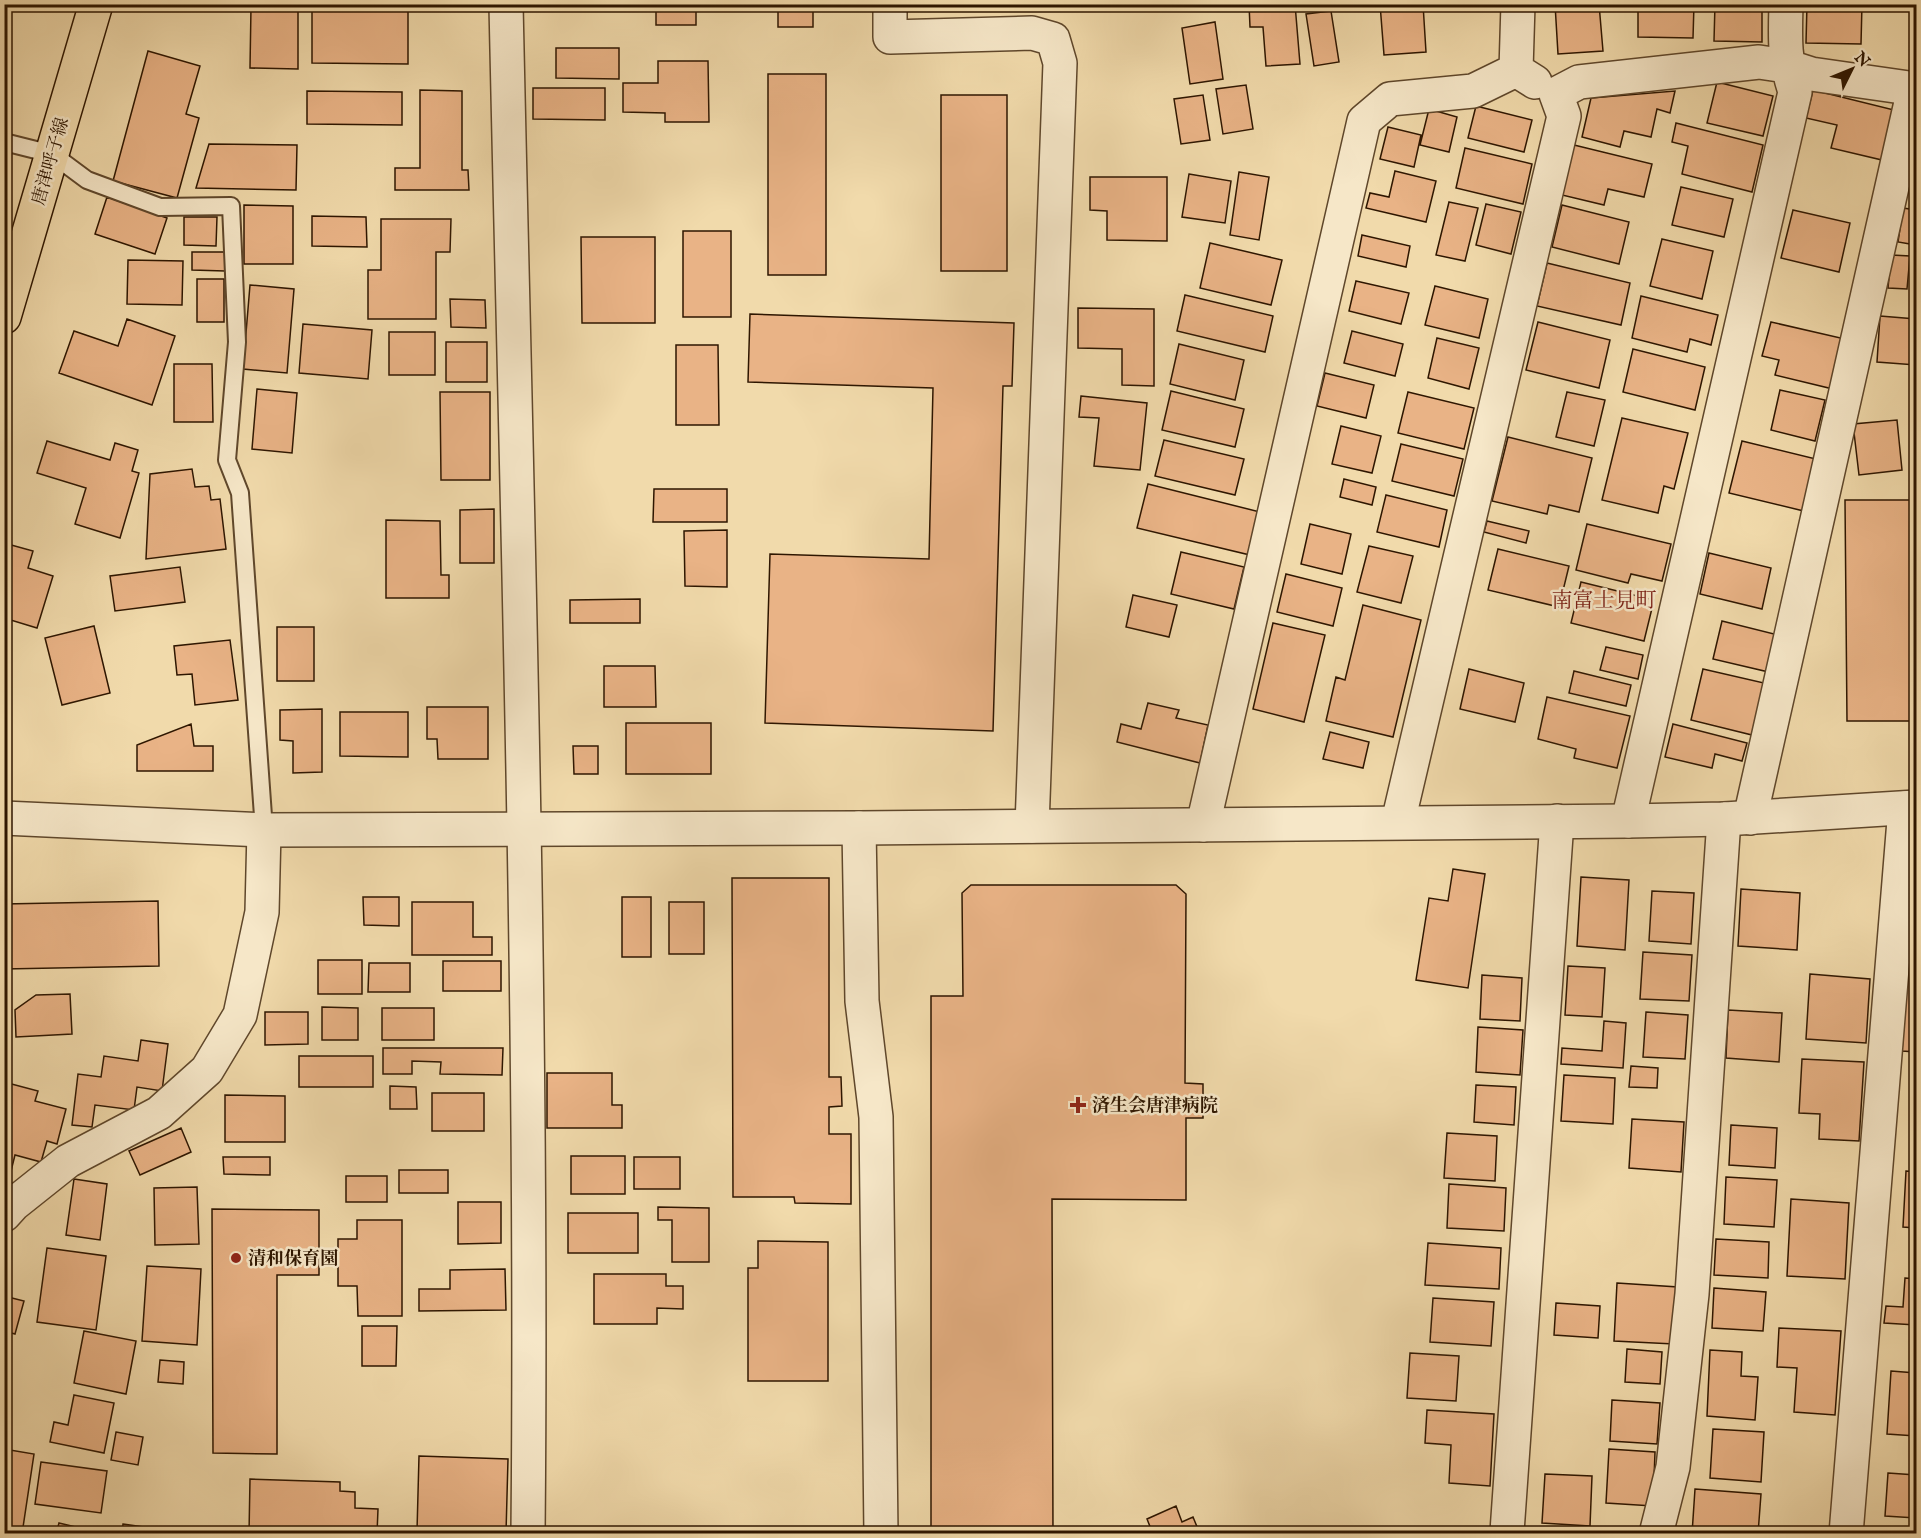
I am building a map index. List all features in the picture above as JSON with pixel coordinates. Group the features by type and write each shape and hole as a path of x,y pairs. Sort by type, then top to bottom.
{"main road":[{"name":"唐津呼子線","path":"4,317 96,4"}],"street":[{"path":"506,4 524,829 529,1389 528,1533"},
{"path":"890,4 890,36 1032,33 1053,39 1060,63 1032,826"},
{"path":"1516,70 1518,4"},
{"path":"1628,821 1795,92 1786,66 1786,4"},
{"path":"1556,94 1579,82 1759,62 1786,66 1811,74 1915,89 1737,819 1692,1294 1673,1467 1656,1533"},
{"path":"1203,825 1364,122 1390,99 1473,91 1516,70"},
{"path":"1398,822 1564,116 1556,94 1516,70"},
{"path":"4,818 264,830 859,828 1737,819 1911,807 1846,1533"},
{"path":"1510,1533 1507,1532 1557,821"},
{"path":"859,828 862,1001 876,1117 881,1533"},
{"path":"4,1215 14,1204 68,1161 159,1113 207,1070 240,1015 261,912 264,830"}],"lane":[{"path":"4,142 52,154 87,180 160,207 231,206 237,342 227,460 240,493 264,830"}],"building":[{"path":"656,4 696,4 696,25 656,25"},
{"path":"778,4 813,4 813,27 778,27"},
{"path":"1249,4 1295,4 1300,64 1266,66 1263,27 1250,27"},
{"path":"1380,4 1423,4 1426,52 1384,55"},
{"path":"1555,4 1599,4 1603,51 1558,54"},
{"path":"1638,4 1694,4 1693,38 1638,37"},
{"path":"1715,4 1762,4 1762,42 1714,41"},
{"path":"1807,4 1862,4 1861,44 1806,43"},
{"path":"251,7 298,8 298,69 250,68"},
{"path":"312,10 408,11 408,64 312,63"},
{"path":"1331,11 1339,62 1314,66 1306,14"},
{"path":"1215,22 1223,79 1190,84 1182,28"},
{"path":"556,48 619,48 619,79 556,78"},
{"path":"148,51 200,66 186,114 199,118 177,198 113,181"},
{"path":"658,61 708,61 709,122 665,122 665,113 623,112 623,83 658,83"},
{"path":"768,74 826,74 826,275 768,275"},
{"path":"1717,82 1773,96 1763,136 1707,123"},
{"path":"1246,85 1253,129 1223,134 1216,89"},
{"path":"533,88 605,88 605,120 533,119"},
{"path":"420,90 462,91 462,170 468,170 469,190 395,190 395,168 420,168"},
{"path":"1813,90 1894,110 1882,160 1831,148 1837,125 1806,118"},
{"path":"307,91 402,92 402,125 307,124"},
{"path":"1675,91 1670,113 1657,109 1651,137 1624,131 1620,147 1582,137 1591,98"},
{"path":"941,95 1007,95 1007,271 941,271"},
{"path":"1203,95 1210,140 1181,144 1174,99"},
{"path":"1476,106 1532,120 1524,152 1468,138"},
{"path":"1429,109 1457,117 1449,152 1420,145"},
{"path":"1676,123 1763,145 1752,192 1682,174 1688,146 1672,142"},
{"path":"1388,127 1421,135 1414,167 1380,159"},
{"path":"209,144 297,145 296,190 196,188"},
{"path":"1574,145 1652,164 1644,197 1608,189 1604,205 1562,195"},
{"path":"1465,148 1532,164 1523,204 1456,188"},
{"path":"1395,171 1436,181 1426,222 1366,208 1370,193 1389,197"},
{"path":"1239,172 1269,177 1259,240 1230,235"},
{"path":"1189,174 1231,181 1225,223 1182,217"},
{"path":"1090,177 1167,177 1167,241 1107,240 1107,211 1090,210"},
{"path":"1681,187 1733,199 1724,237 1672,225"},
{"path":"107,197 167,218 155,254 95,234"},
{"path":"1449,202 1478,208 1465,261 1436,255"},
{"path":"1486,204 1521,212 1511,254 1476,245"},
{"path":"244,205 293,206 293,264 244,264"},
{"path":"1562,205 1629,222 1619,264 1552,247"},
{"path":"1903,208 1916,210 1916,245 1898,242"},
{"path":"1793,210 1850,223 1839,272 1781,258"},
{"path":"312,216 366,217 367,247 312,246"},
{"path":"184,217 217,217 216,246 184,245"},
{"path":"381,219 451,219 450,252 436,252 436,319 368,319 368,270 381,270"},
{"path":"683,231 731,231 731,317 683,317"},
{"path":"1362,235 1410,246 1406,267 1358,256"},
{"path":"581,237 655,237 655,323 582,323"},
{"path":"1662,239 1713,251 1702,299 1650,286"},
{"path":"1210,243 1282,260 1271,305 1200,288"},
{"path":"192,252 225,252 225,271 192,270"},
{"path":"1891,255 1910,256 1907,289 1888,288"},
{"path":"128,260 183,261 182,305 127,304"},
{"path":"1547,263 1630,283 1621,325 1537,306"},
{"path":"197,279 224,279 224,322 197,322"},
{"path":"1356,281 1409,293 1401,324 1349,311"},
{"path":"250,285 294,289 287,373 243,369"},
{"path":"1435,286 1488,299 1479,338 1425,325"},
{"path":"1185,295 1273,316 1265,352 1177,331"},
{"path":"1641,296 1718,315 1711,345 1690,339 1687,352 1632,338"},
{"path":"450,299 485,300 486,328 451,327"},
{"path":"1078,308 1154,309 1154,386 1122,385 1122,349 1078,348"},
{"path":"750,314 1014,323 1012,386 1003,386 993,731 765,723 770,554 929,559 933,388 748,382"},
{"path":"1880,316 1916,319 1916,365 1877,362"},
{"path":"127,319 175,336 152,405 59,373 74,331 118,346"},
{"path":"1538,322 1610,340 1599,388 1526,370"},
{"path":"1771,322 1845,339 1833,389 1775,375 1779,360 1762,356"},
{"path":"303,324 372,330 368,379 299,373"},
{"path":"1352,331 1403,344 1395,376 1344,363"},
{"path":"389,332 435,332 435,375 389,375"},
{"path":"1437,338 1479,348 1469,389 1428,378"},
{"path":"446,342 487,342 487,382 446,382"},
{"path":"1179,344 1244,360 1235,400 1170,384"},
{"path":"676,345 718,345 719,425 676,425"},
{"path":"1633,349 1705,367 1695,410 1623,392"},
{"path":"174,364 212,364 213,422 174,422"},
{"path":"1325,373 1374,385 1366,418 1317,406"},
{"path":"257,389 297,393 292,453 252,449"},
{"path":"1780,390 1825,400 1815,441 1771,430"},
{"path":"1171,391 1244,409 1235,447 1162,430"},
{"path":"440,392 490,392 490,480 441,480"},
{"path":"1408,392 1474,408 1464,449 1398,433"},
{"path":"1567,392 1605,400 1594,446 1556,437"},
{"path":"1081,396 1147,403 1140,470 1094,466 1099,418 1079,417"},
{"path":"1622,418 1688,433 1674,489 1664,486 1658,513 1602,500"},
{"path":"1897,420 1902,470 1859,475 1853,424"},
{"path":"1341,426 1381,436 1372,473 1332,464"},
{"path":"1508,437 1592,458 1579,512 1549,505 1547,514 1492,501"},
{"path":"1164,440 1244,459 1235,495 1155,476"},
{"path":"47,441 110,460 115,443 138,450 132,471 139,473 120,538 75,524 86,488 37,473"},
{"path":"1742,441 1820,460 1808,512 1729,493"},
{"path":"1401,444 1463,459 1454,496 1392,481"},
{"path":"192,469 195,487 209,486 211,500 220,499 226,549 146,559 150,474"},
{"path":"1344,479 1376,487 1372,505 1340,497"},
{"path":"1148,484 1260,512 1250,555 1137,528"},
{"path":"654,489 727,489 727,522 653,522"},
{"path":"1386,495 1447,510 1439,547 1377,532"},
{"path":"1845,500 1916,500 1916,721 1847,721"},
{"path":"494,509 494,563 460,563 460,510"},
{"path":"386,520 440,521 441,575 449,575 449,598 386,598"},
{"path":"1487,521 1529,531 1526,543 1484,532"},
{"path":"1310,524 1351,534 1342,574 1301,564"},
{"path":"1587,524 1671,544 1662,581 1631,574 1628,583 1576,570"},
{"path":"727,530 727,587 685,586 684,531"},
{"path":"4,543 33,551 28,568 53,576 37,628 4,618"},
{"path":"1369,546 1413,556 1401,603 1357,592"},
{"path":"1498,549 1569,566 1559,607 1488,590"},
{"path":"1181,552 1244,567 1234,609 1171,594"},
{"path":"1709,553 1771,568 1762,609 1700,594"},
{"path":"180,567 185,602 115,611 110,576"},
{"path":"1286,574 1342,588 1333,626 1277,612"},
{"path":"1581,582 1654,600 1644,641 1571,623"},
{"path":"1133,595 1177,605 1169,637 1126,627"},
{"path":"640,599 640,623 570,623 570,600"},
{"path":"1363,605 1421,620 1393,737 1326,721 1336,677 1345,680"},
{"path":"1722,621 1782,636 1773,673 1713,659"},
{"path":"1273,623 1325,635 1304,722 1253,709"},
{"path":"94,626 110,693 62,705 45,638"},
{"path":"277,627 314,627 314,681 277,681"},
{"path":"230,640 238,700 195,705 192,674 177,675 174,646"},
{"path":"1606,647 1643,655 1638,679 1600,670"},
{"path":"604,666 655,666 656,707 604,707"},
{"path":"1469,669 1524,683 1515,722 1460,709"},
{"path":"1703,669 1764,683 1752,735 1691,720"},
{"path":"1574,671 1631,685 1626,706 1569,693"},
{"path":"1547,697 1630,716 1617,768 1574,758 1576,749 1538,739"},
{"path":"1148,703 1179,710 1176,718 1208,725 1200,763 1117,742 1121,724 1141,729"},
{"path":"427,707 488,707 488,759 438,759 437,739 427,739"},
{"path":"322,709 322,772 293,773 293,741 280,740 280,710"},
{"path":"340,712 408,712 408,757 340,756"},
{"path":"626,723 711,723 711,774 626,774"},
{"path":"191,724 194,746 213,746 213,771 137,771 137,745"},
{"path":"1673,724 1747,743 1742,761 1715,754 1712,768 1665,757"},
{"path":"1330,732 1369,742 1363,768 1323,759"},
{"path":"573,746 598,746 598,774 574,774"},
{"path":"1453,869 1485,874 1468,988 1416,980 1429,898 1448,901"},
{"path":"1581,877 1629,880 1625,950 1577,946"},
{"path":"732,878 829,878 829,1077 841,1077 842,1106 829,1107 829,1134 851,1134 851,1204 795,1203 794,1197 733,1197"},
{"path":"971,885 1176,885 1186,894 1185,1083 1203,1084 1203,1118 1186,1118 1186,1200 1052,1199 1053,1534 931,1534 931,996 963,996 962,893"},
{"path":"1741,889 1800,893 1797,950 1738,946"},
{"path":"1652,891 1694,893 1691,944 1649,941"},
{"path":"363,897 399,897 399,926 364,925"},
{"path":"622,897 651,897 651,957 622,957"},
{"path":"158,901 159,966 4,969 4,904"},
{"path":"412,902 473,902 473,937 492,937 492,955 412,955"},
{"path":"669,902 704,902 704,954 669,954"},
{"path":"1643,952 1692,955 1689,1001 1640,999"},
{"path":"318,960 362,960 362,994 318,994"},
{"path":"443,961 501,961 501,991 443,991"},
{"path":"369,963 410,963 410,992 368,992"},
{"path":"1568,966 1605,968 1602,1017 1565,1015"},
{"path":"1810,974 1870,979 1866,1043 1806,1039"},
{"path":"1482,975 1522,978 1520,1021 1480,1019"},
{"path":"1907,980 1916,981 1916,1052 1902,1051"},
{"path":"70,994 72,1034 16,1037 15,1010 36,995"},
{"path":"322,1007 358,1008 358,1040 322,1040"},
{"path":"382,1008 434,1008 434,1040 382,1040"},
{"path":"1728,1010 1782,1013 1779,1062 1726,1058"},
{"path":"265,1012 308,1012 308,1044 265,1045"},
{"path":"1646,1012 1688,1015 1685,1059 1643,1057"},
{"path":"1604,1021 1626,1023 1623,1068 1561,1064 1562,1048 1602,1051"},
{"path":"1478,1027 1523,1030 1520,1075 1476,1072"},
{"path":"141,1040 168,1044 162,1091 137,1087 134,1110 95,1105 92,1127 72,1125 78,1074 101,1077 104,1056 138,1061"},
{"path":"383,1048 503,1048 502,1075 440,1074 441,1062 412,1061 412,1074 383,1074"},
{"path":"299,1056 373,1056 373,1087 299,1087"},
{"path":"1802,1059 1864,1062 1859,1141 1819,1139 1820,1114 1799,1113"},
{"path":"1631,1066 1658,1068 1657,1088 1629,1087"},
{"path":"547,1073 612,1073 612,1105 622,1105 622,1128 547,1128"},
{"path":"1564,1075 1615,1078 1613,1124 1561,1121"},
{"path":"4,1082 38,1091 35,1101 66,1109 57,1144 47,1141 41,1162 15,1155 7,1187 4,1187"},
{"path":"1476,1085 1516,1087 1514,1125 1474,1122"},
{"path":"1913,1085 1916,1085 1916,1130 1910,1130"},
{"path":"390,1086 416,1087 417,1109 390,1109"},
{"path":"432,1093 484,1093 484,1131 432,1131"},
{"path":"225,1095 285,1096 285,1142 225,1142"},
{"path":"1632,1119 1684,1122 1681,1172 1629,1168"},
{"path":"1731,1125 1777,1128 1775,1168 1729,1165"},
{"path":"181,1128 191,1152 140,1175 129,1151"},
{"path":"1447,1133 1497,1136 1495,1181 1444,1178"},
{"path":"571,1156 625,1156 625,1194 571,1194"},
{"path":"223,1157 270,1157 270,1175 224,1174"},
{"path":"634,1157 680,1157 680,1189 634,1189"},
{"path":"399,1170 448,1170 448,1193 399,1193"},
{"path":"1906,1171 1916,1172 1916,1228 1903,1227"},
{"path":"346,1176 387,1176 387,1202 346,1202"},
{"path":"1726,1177 1777,1180 1774,1227 1724,1224"},
{"path":"74,1179 107,1184 100,1240 66,1235"},
{"path":"1449,1184 1506,1188 1504,1231 1447,1228"},
{"path":"197,1187 199,1244 155,1245 154,1188"},
{"path":"1791,1199 1849,1203 1845,1279 1787,1276"},
{"path":"458,1202 501,1202 501,1243 458,1244"},
{"path":"658,1207 709,1208 709,1262 672,1262 672,1220 658,1220"},
{"path":"212,1209 319,1210 319,1275 277,1275 277,1454 213,1453"},
{"path":"568,1213 638,1213 638,1253 568,1253"},
{"path":"357,1220 402,1220 402,1316 358,1316 357,1286 338,1286 338,1239 357,1239"},
{"path":"1716,1239 1769,1242 1768,1278 1714,1275"},
{"path":"758,1241 828,1242 828,1381 748,1381 748,1268 758,1268"},
{"path":"1428,1243 1501,1248 1499,1289 1425,1285"},
{"path":"47,1248 106,1256 96,1330 37,1322"},
{"path":"147,1266 201,1269 197,1345 142,1341"},
{"path":"505,1269 506,1310 419,1311 419,1289 450,1289 450,1270"},
{"path":"594,1274 666,1274 666,1286 683,1286 683,1309 657,1308 657,1324 594,1324"},
{"path":"1905,1278 1916,1279 1916,1325 1884,1323 1886,1306 1903,1307"},
{"path":"1617,1283 1678,1287 1674,1344 1614,1341"},
{"path":"1714,1288 1766,1292 1763,1331 1712,1328"},
{"path":"4,1296 24,1301 15,1334 4,1331"},
{"path":"1433,1298 1494,1302 1491,1346 1430,1342"},
{"path":"1556,1303 1600,1306 1598,1338 1554,1335"},
{"path":"362,1326 397,1326 396,1366 362,1366"},
{"path":"1779,1328 1841,1331 1835,1415 1794,1412 1797,1368 1777,1367"},
{"path":"84,1331 136,1341 126,1394 74,1383"},
{"path":"1627,1349 1662,1352 1660,1384 1625,1382"},
{"path":"1710,1350 1742,1352 1741,1376 1758,1377 1755,1420 1707,1416"},
{"path":"1410,1353 1459,1356 1456,1401 1407,1398"},
{"path":"160,1360 184,1362 183,1384 158,1382"},
{"path":"1891,1371 1916,1373 1916,1436 1887,1434"},
{"path":"74,1395 114,1403 104,1453 50,1442 54,1422 68,1425"},
{"path":"1612,1400 1660,1403 1657,1444 1610,1441"},
{"path":"1427,1410 1494,1414 1490,1486 1449,1483 1451,1445 1425,1443"},
{"path":"1713,1429 1764,1432 1761,1482 1710,1478"},
{"path":"116,1432 143,1437 138,1465 111,1460"},
{"path":"4,1449 34,1454 22,1534 4,1534"},
{"path":"1609,1449 1655,1452 1653,1506 1606,1503"},
{"path":"419,1456 508,1459 506,1533 417,1531"},
{"path":"41,1462 107,1471 101,1513 35,1504"},
{"path":"1888,1473 1916,1475 1916,1518 1885,1516"},
{"path":"1545,1474 1592,1476 1590,1526 1542,1523"},
{"path":"250,1479 340,1482 340,1491 355,1492 355,1508 378,1509 377,1534 249,1534"},
{"path":"1695,1489 1761,1494 1758,1534 1692,1534"},
{"path":"1176,1506 1182,1522 1193,1517 1200,1534 1153,1534 1147,1519"},
{"path":"59,1523 101,1533 101,1534 56,1534"},
{"path":"123,1524 172,1531 171,1534 122,1534"}],"place":[{"name":"済生会唐津病院","path":"1078,1105"},
{"name":"清和保育園","path":"236,1258"}],"district":[{"name":"南富士見町","path":"1604,600"}]}
